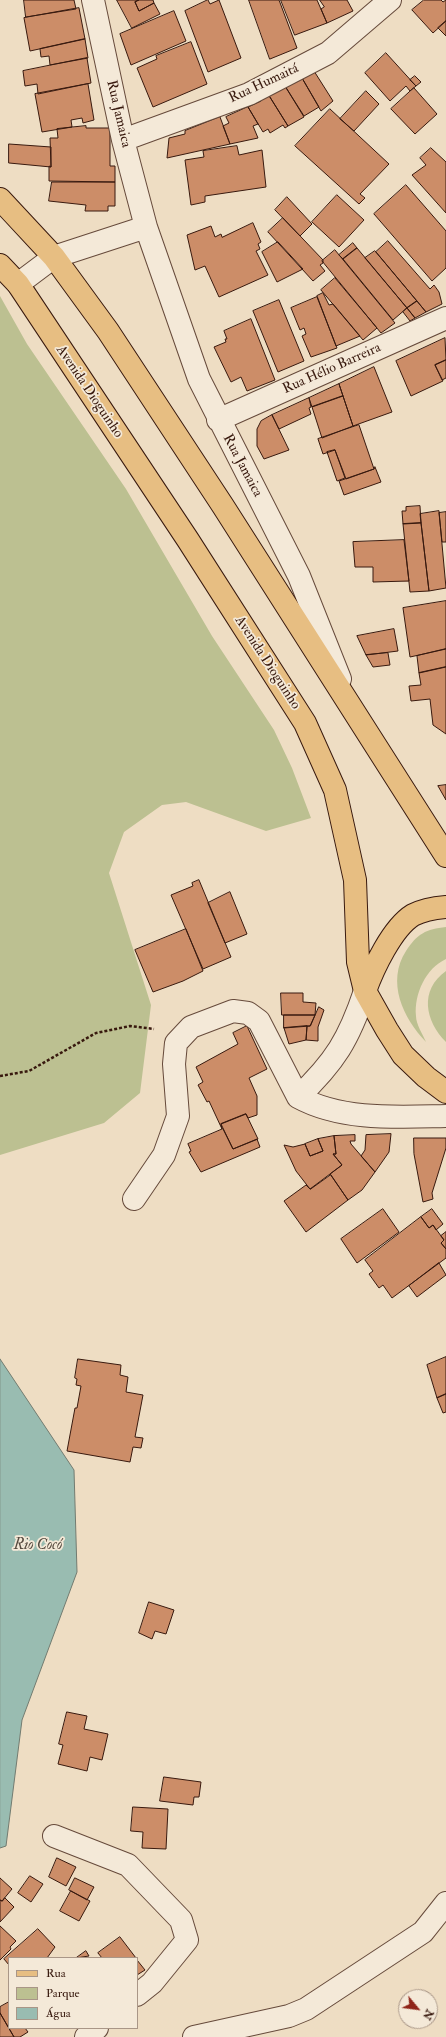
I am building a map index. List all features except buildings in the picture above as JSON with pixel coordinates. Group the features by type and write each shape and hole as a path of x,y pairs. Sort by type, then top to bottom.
{"main road":[{"path":"0,199 54,257 108,331 223,506 446,856"},
{"name":"Avenida Dioguinho","path":"0,265 18,284 188,540 306,723 335,790 355,880 358,962 365,991 386,1030 403,1055 426,1077 446,1092"},
{"path":"365,991 382,953 397,932 412,916 433,908 446,908"}],"street":[{"name":"Rua Jamaica","path":"93,0 123,140 146,227 199,379 218,420 299,576 348,701"},
{"name":"Rua Humaitá","path":"123,140 249,94 328,54 390,0"},
{"path":"18,284 54,257 146,227"},
{"name":"Rua Hélio Barreira","path":"218,420 446,318"},
{"path":"298,1097 325,1071 339,1052 354,1024 365,991"},
{"path":"134,1199 164,1154 178,1116 174,1064 176,1043 191,1027 233,1011 248,1013 259,1021 298,1097 324,1108 344,1112 397,1117 446,1116"},
{"path":"54,1836 128,1865 181,1920 187,1940 152,1983 138,1994"},
{"path":"194,2037 238,2032 290,2016 306,2009 424,1932 446,1903"},
{"path":"424,1932 446,1929"},
{"path":"86,2037 96,2029"}],"path":[{"path":"0,1076 29,1071 96,1033 130,1026 186,1033"}],"green space":[{"path":"0,296 27,344 126,489 212,636 274,730 292,768 311,818 266,831 186,802 162,805 124,832 109,873 151,1005 140,1093 104,1123 0,1155"},
{"path":"446,927 446,959 439,963 427,975 419,991 417,999 416,1019 426,1042 410,1022 404,1011 397,987 397,975 400,963 406,951 418,936 433,929"},
{"path":"446,971 446,1042 433,1025 428,1006 432,987 437,979"}],"water":[{"name":"Rio Cocó","path":"0,1359 74,1470 77,1572 22,1720 6,1846 0,1848"}]}
